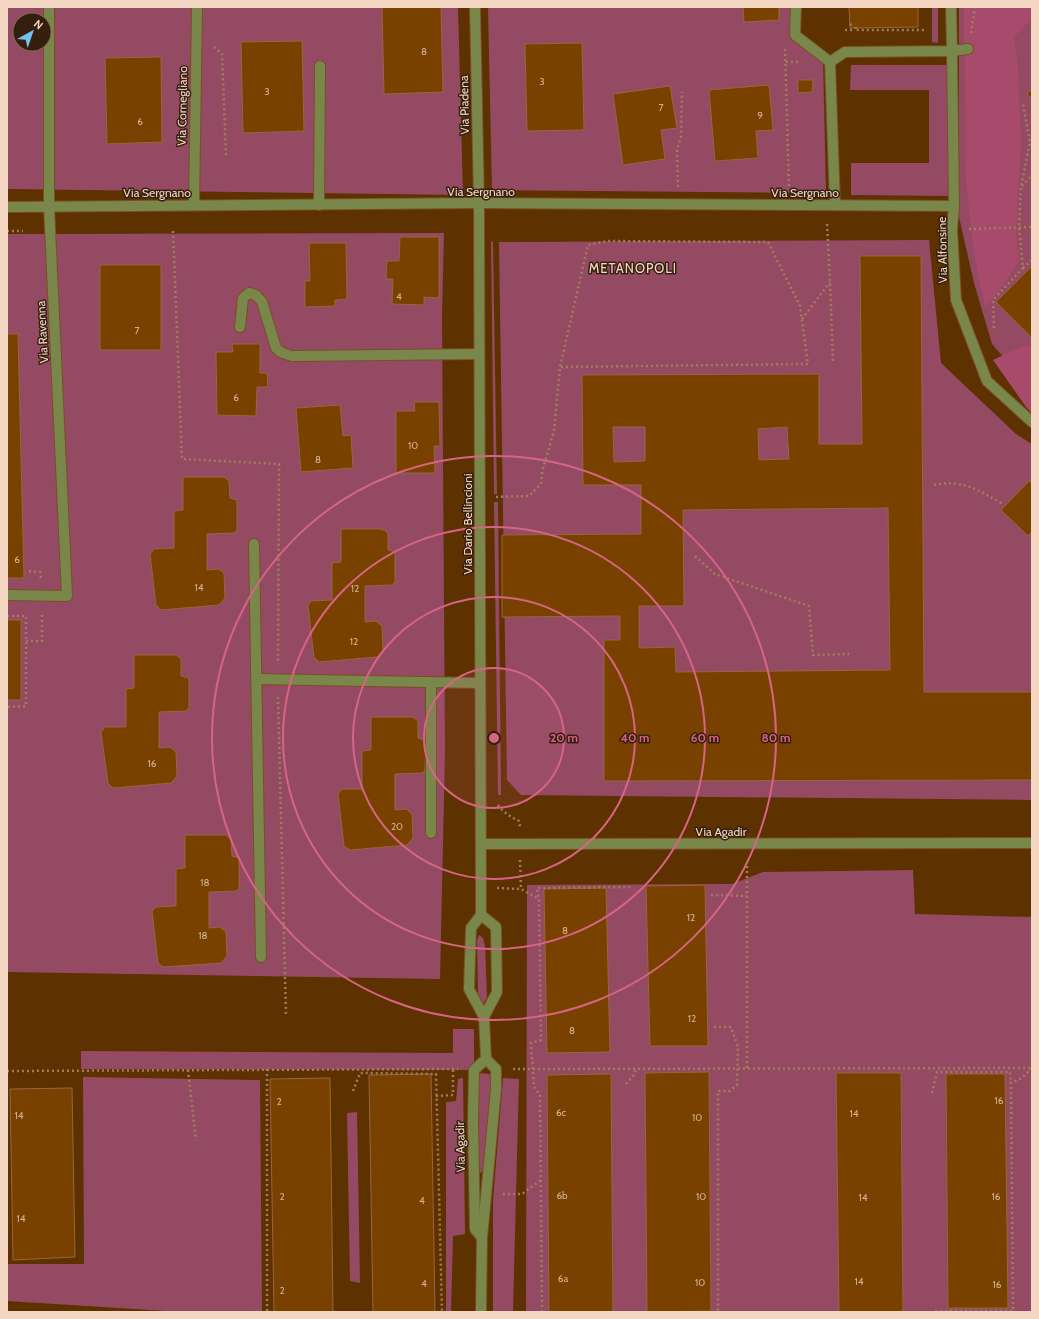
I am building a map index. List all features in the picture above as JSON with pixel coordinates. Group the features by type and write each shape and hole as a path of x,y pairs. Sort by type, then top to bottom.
{"street":[{"name":"Via Ravenna","path":"7,595 67,596 50,206 49,7"},
{"name":"Via Cornegliano","path":"194,205 197,7"},
{"name":"Via Piadena","path":"475,7 479,203"},
{"path":"796,7 795,35 830,62"},
{"name":"Via Alfonsine","path":"951,7 954,206 952,229 956,300 987,381 1032,422"},
{"path":"830,62 846,52 952,51 968,49"},
{"path":"830,62 835,205"},
{"path":"319,205 320,66"},
{"name":"Via Sergnano","path":"7,207 479,203 954,206"},
{"name":"Via Dario Bellincioni","path":"479,203 481,844"},
{"path":"240,327 243,298 249,293 258,296 262,302 276,348 279,352 284,354 292,356 480,354"},
{"path":"254,544 261,957"},
{"path":"256,679 480,683"},
{"path":"431,682 431,833"},
{"name":"Via Agadir","path":"481,844 1032,843"},
{"path":"481,844 482,915 471,928 469,989 484,1016 486,1059 496,1069"},
{"path":"482,915 496,927 497,992 484,1016"},
{"path":"474,1070 486,1059"},
{"name":"Via Agadir","path":"480,1312 482,1238 496,1089 496,1069"},
{"name":"Via Agadir","path":"474,1070 473,1122 475,1229 482,1238"}],"path":[{"path":"968,49 975,7"},
{"path":"845,30 926,30"},
{"path":"197,31 222,54 226,156"},
{"path":"785,48 789,176 788,205"},
{"path":"678,204 677,149 681,138 682,92"},
{"path":"1023,104 1030,142 1021,187 1019,227 1023,268"},
{"path":"1021,187 1032,175"},
{"path":"827,224 833,362"},
{"path":"952,229 1032,227"},
{"path":"173,230 182,459 279,464 278,680 286,1016"},
{"path":"7,231 23,231"},
{"path":"491,497 529,496 541,484 542,472 554,431 560,367 588,245 608,241 768,242 800,306 808,364 560,367"},
{"path":"994,328 993,300 1032,260"},
{"path":"802,320 830,281"},
{"path":"934,485 944,483 960,484 979,491 1003,504"},
{"path":"695,556 715,574 809,606 813,654 849,654"},
{"path":"7,616 26,616 26,706 7,707"},
{"path":"26,641 42,641"},
{"path":"520,862 521,889"},
{"path":"747,1068 748,862"},
{"path":"482,888 521,889 539,900"},
{"path":"542,1312 540,1095 534,1087 534,1069 531,1043 541,1040 539,900 537,888 633,888"},
{"path":"711,895 747,896"},
{"path":"714,1027 731,1027 738,1047 737,1085 730,1091 718,1091 718,1312"},
{"path":"496,1069 1032,1068"},
{"path":"1011,1083 1022,1078 1032,1068"},
{"path":"7,1071 267,1069 474,1070"},
{"path":"267,1069 267,1312"},
{"path":"436,1096 453,1095 454,1069"},
{"path":"626,1084 634,1075 636,1069"},
{"path":"188,1070 196,1140"},
{"path":"932,1093 937,1072 1010,1072 1013,1311 935,1311"},
{"path":"353,1091 360,1073 436,1074 442,1312"},
{"path":"522,1194 541,1180"}],"shaded area":[{"path":"7,7 458,7 463,195 7,189"},
{"path":"488,7 790,7 791,34 823,58 826,193 492,190"},
{"path":"932,7 938,7 938,43 932,42"},
{"path":"959,7 1032,7 1032,390 992,344 974,283 959,217"},
{"path":"964,7 1032,7 1032,18 1014,37 1018,68 1021,142 1016,234 1019,261 998,293 985,307 973,248 966,181"},
{"path":"851,65 947,65 951,196 851,195 851,163 929,163 929,90 850,90"},
{"path":"444,233 442,315 445,752 440,979 7,972 7,234"},
{"path":"929,240 941,363 1016,434 1032,444 1032,800 521,795 507,780 499,242"},
{"path":"491,241 493,242 497,494 494,494"},
{"path":"1032,346 1032,413 1026,407 993,360 1020,347"},
{"path":"494,502 498,502 501,795 498,795"},
{"path":"913,870 915,914 1032,917 1032,1312 526,1312 527,885 732,884 763,872"},
{"path":"479,935 483,938 485,946 487,998 483,1004 479,1000 478,993 477,941"},
{"path":"453,1029 474,1029 474,1070 81,1069 81,1051 453,1053"},
{"path":"481,1073 489,1074 493,1077 483,1171 479,1174 477,1078"},
{"path":"83,1077 260,1080 262,1312 183,1312 7,1301 7,1264 84,1264"},
{"path":"463,1078 465,1234 453,1236 451,1312 446,1312 446,1102 456,1101 458,1079"},
{"path":"503,1078 519,1079 513,1312 493,1311 493,1200"},
{"path":"357,1112 360,1283 350,1281 347,1113"}],"building":[{"path":"382,7 441,7 443,92 384,94"},
{"path":"743,7 779,7 779,20 744,22"},
{"path":"849,7 918,7 918,27 850,28"},
{"path":"302,41 304,131 243,133 241,42"},
{"path":"582,43 584,130 527,131 525,44"},
{"path":"161,57 162,142 107,144 105,58"},
{"path":"798,80 813,80 812,92 798,93"},
{"path":"769,85 773,130 756,131 758,158 715,161 709,90"},
{"path":"670,86 677,128 661,130 665,159 623,165 613,94"},
{"path":"1032,89 1032,99 1027,94"},
{"path":"400,237 439,237 439,298 424,297 424,305 392,304 393,279 386,279 387,261 399,261"},
{"path":"309,243 346,243 347,299 335,300 335,306 305,307 305,281 310,281"},
{"path":"860,256 921,256 924,692 1032,692 1032,780 604,781 604,640 620,640 620,616 502,617 502,535 641,534 641,485 583,485 582,375 819,374 819,444 862,444","holes":["613,427 645,427 645,461 614,462","787,427 789,459 759,460 758,429","888,508 890,670 676,672 675,647 639,648 639,606 684,606 683,510"]},
{"path":"100,265 161,265 161,350 100,350"},
{"path":"1032,266 1032,338 996,302"},
{"path":"7,334 18,334 24,578 7,578"},
{"path":"232,344 260,344 260,373 267,373 268,387 257,387 256,416 217,415 216,352 233,352"},
{"path":"414,402 439,402 440,446 434,446 435,473 396,473 396,411 415,411"},
{"path":"340,405 343,436 351,435 353,468 301,472 296,408"},
{"path":"183,477 224,477 229,481 230,498 237,500 237,530 234,533 207,534 207,570 218,569 224,573 225,598 219,605 161,610 156,605 150,554 154,549 174,548 174,511 183,510"},
{"path":"1029,481 1032,483 1032,532 1028,536 1001,510"},
{"path":"341,529 382,529 388,533 388,550 395,552 395,582 392,585 365,586 365,622 376,621 382,626 383,650 377,657 319,662 314,657 308,606 311,601 332,600 332,563 341,562"},
{"path":"7,620 21,620 21,700 7,700"},
{"path":"134,655 176,655 181,659 181,676 189,678 189,708 186,711 159,712 159,748 170,747 176,752 177,776 171,783 113,788 108,783 101,732 105,727 126,727 126,689 134,688"},
{"path":"371,717 413,717 418,721 418,738 426,741 425,770 423,773 395,774 395,810 406,809 412,814 413,838 407,845 350,850 344,846 338,794 342,789 362,789 362,751 371,750"},
{"path":"185,835 226,835 231,839 232,856 239,858 239,888 236,891 209,892 209,928 220,927 226,932 227,956 221,963 163,967 158,963 152,911 156,907 176,906 176,869 185,868"},
{"path":"705,885 708,1046 650,1046 646,886"},
{"path":"606,888 610,1052 547,1053 544,889"},
{"path":"709,1072 711,1311 647,1312 645,1073"},
{"path":"836,1073 901,1073 903,1312 839,1312"},
{"path":"431,1074 435,1312 373,1312 369,1075"},
{"path":"611,1074 613,1312 549,1312 547,1075"},
{"path":"946,1074 1005,1074 1008,1308 948,1308"},
{"path":"330,1078 333,1312 274,1312 270,1079"},
{"path":"72,1088 75,1257 13,1260 10,1089"}],"district":[{"name":"METANOPOLI","path":"633,268"}]}
